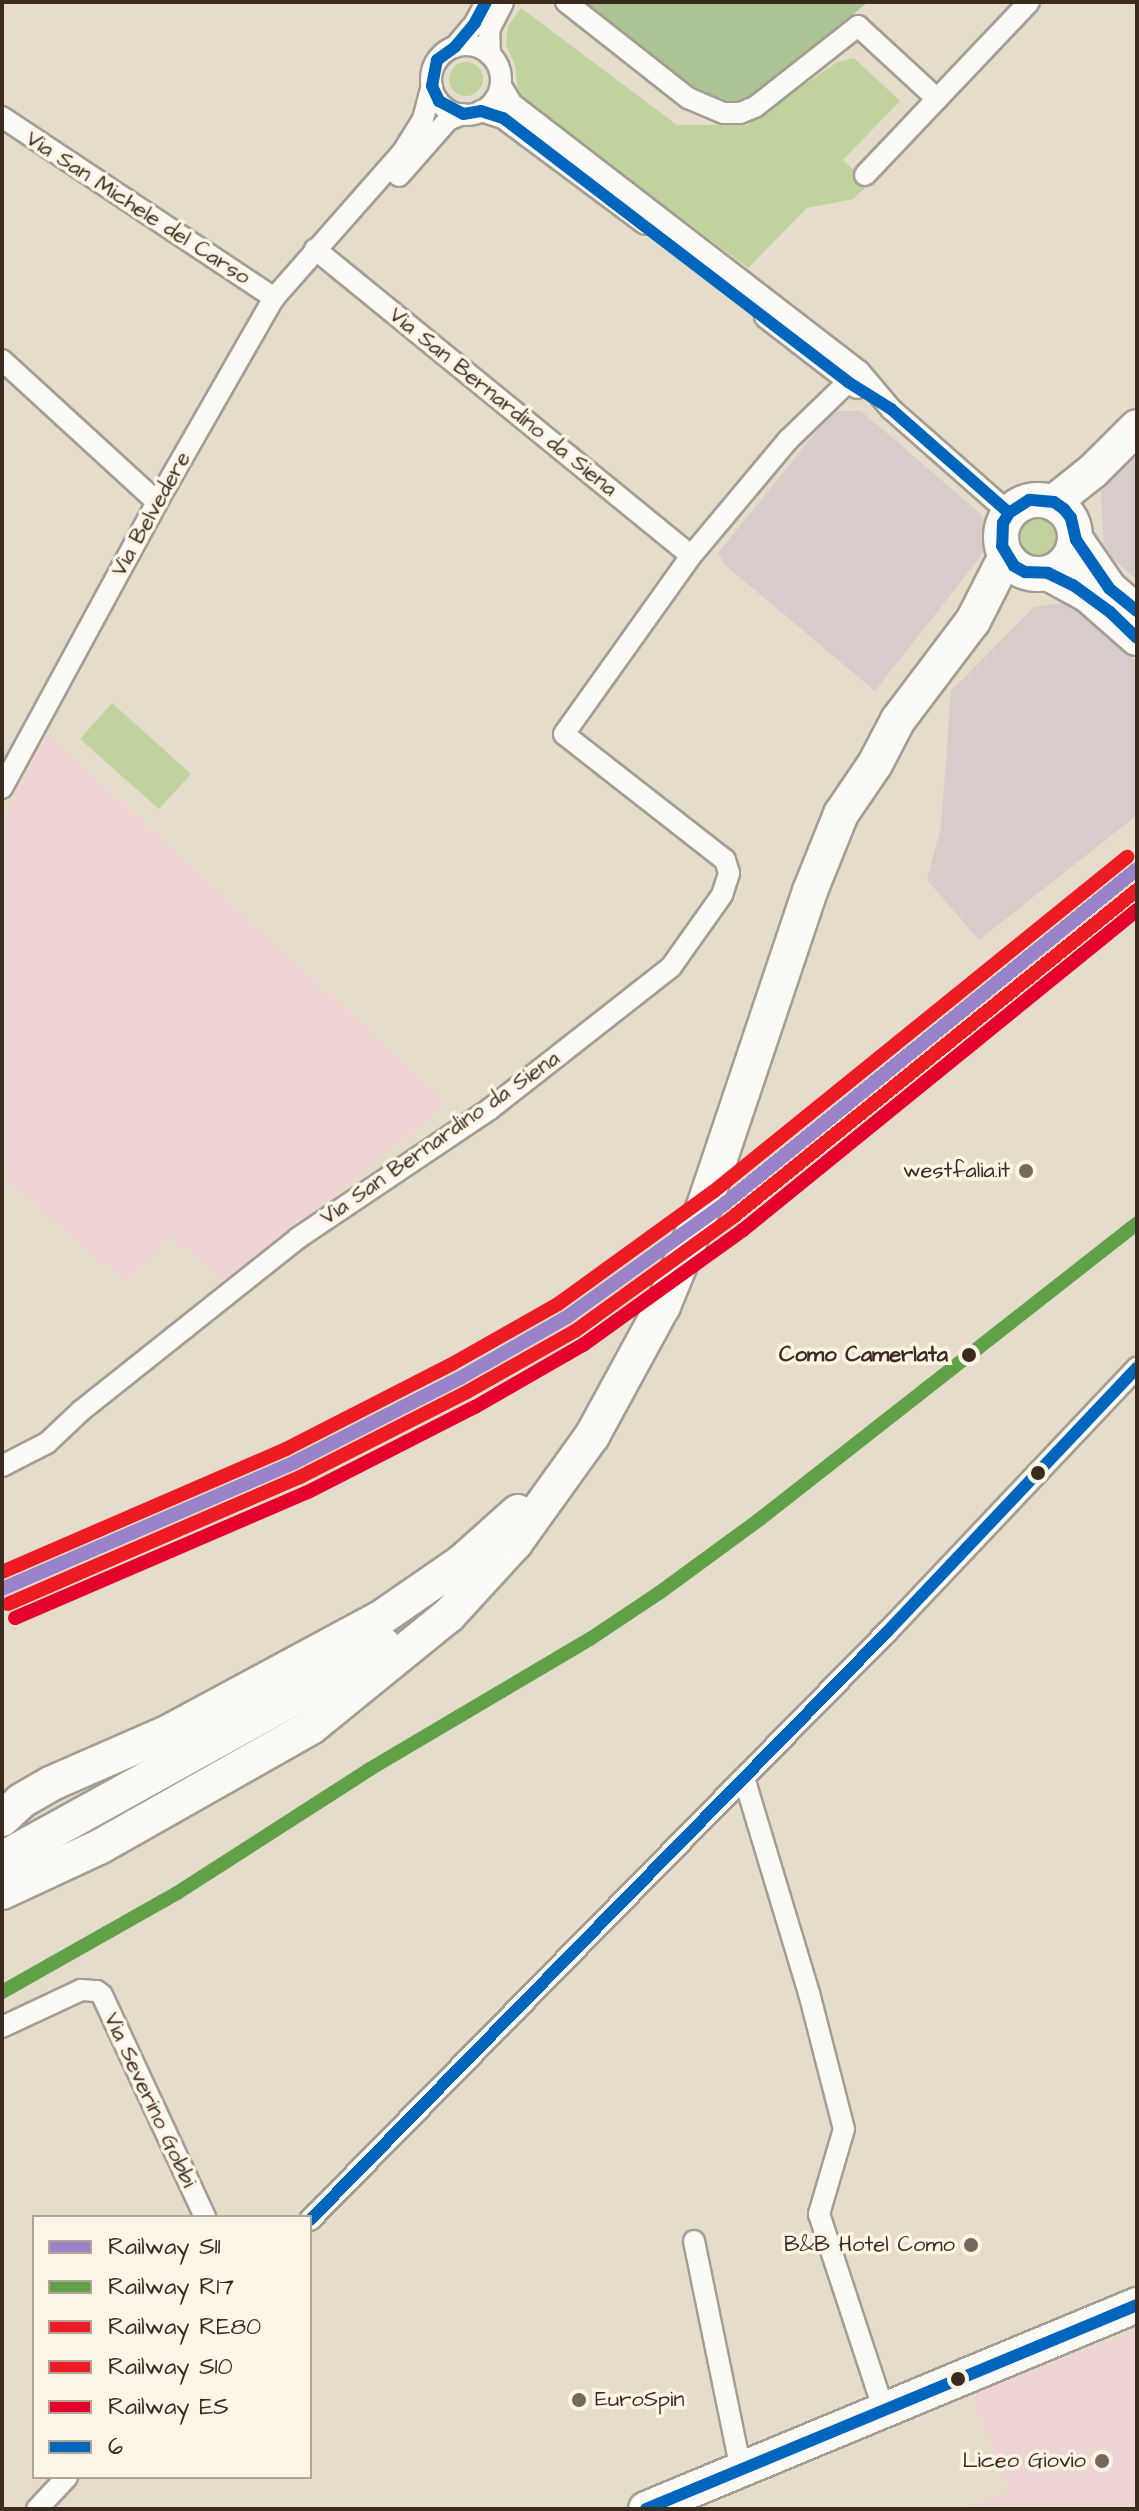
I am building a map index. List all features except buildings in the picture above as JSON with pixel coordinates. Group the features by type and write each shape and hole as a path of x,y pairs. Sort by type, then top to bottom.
{"main road":[{"path":"4,1858 328,1679 389,1641 473,1573 548,1495 573,1463 632,1368 684,1257 810,891 841,814 875,764 898,720 973,621 986,589 1027,567 1067,561 1067,520 1093,471 1137,427"},
{"path":"1137,611 1109,588 1067,520 1029,500 1009,513 1001,535 1027,567 1094,600 1137,638"},
{"path":"2,1892 101,1846 311,1727 449,1615 473,1573 573,1463"},
{"path":"2,1819 21,1801 50,1784 169,1732 381,1618 473,1573"},
{"path":"646,2509 1137,2305"}],"street":[{"path":"486,2 475,23 455,47 437,60 432,86 439,101 472,113 503,118 848,382 891,409"},
{"path":"472,113 496,98 501,86 501,73 490,55 489,30 503,2"},
{"path":"566,2 688,98 723,113 740,113 755,107 858,26 937,99"},
{"path":"865,175 1029,2"},
{"path":"455,47 471,45 490,55"},
{"name":"Via Belvedere","path":"2,788 157,502 274,298 414,136 427,107 432,86"},
{"path":"501,86 512,104 859,371 891,409 1009,513"},
{"name":"Via Belvedere","path":"315,249 367,211 442,126 472,113"},
{"name":"Via San Michele del Carso","path":"2,117 274,298"},
{"name":"Via San Bernardino da Siena","path":"315,249 691,556"},
{"path":"2,360 157,502"},
{"name":"Via San Bernardino da Siena","path":"2,1466 47,1443 82,1410 298,1238 490,1109 661,975 722,895 729,873 721,854 564,734 691,556 788,440 848,382"},
{"path":"312,2218 744,1778 1137,1368"},
{"path":"744,1778 809,1993 844,2129 832,2160 819,2214 884,2410"},
{"name":"Via Severino Gobbi","path":"2,2027 81,1990 97,1991 102,1995 204,2215"},
{"path":"694,2241 741,2470"},
{"path":"37,2509 65,2479"}],"shaded area":[{"path":"839,411 861,411 982,515 988,536 985,551 875,691 725,565 718,553 827,418"},
{"path":"1137,438 1137,580 1104,551 1101,490 1112,462"},
{"path":"1070,602 1137,662 1137,815 979,940 927,880 941,827 951,691 1034,607"},
{"path":"47,733 447,1103 226,1283 171,1236 127,1283 2,1176 2,825"},
{"path":"1137,2330 1137,2509 968,2509 1010,2490 972,2394"}],"green space":[{"path":"579,2 868,2 754,96 736,103 707,98 686,87"},
{"path":"521,8 677,125 747,125 837,62 854,58 900,101 843,160 869,184 853,199 807,208 748,268 534,108 518,91 515,65 506,45 508,26"},
{"path":"466,62 478,67 483,79 478,91 466,96 454,91 449,79 454,67"},
{"path":"1039,514 1055,521 1062,537 1055,553 1039,560 1023,553 1016,537 1023,521"},
{"path":"112,703 191,774 159,809 80,739"}],"rail line":[{"name":"S10","path":"2,1572 286,1449 452,1364 558,1304 713,1192 1127,857"},
{"name":"S11","path":"2,1589 293,1463 460,1378 567,1317 723,1205 1137,869"},
{"name":"RE80","path":"8,1604 300,1477 467,1392 575,1331 733,1217 1137,890"},
{"name":"ES","path":"15,1618 308,1492 475,1407 583,1345 743,1230 1137,910"},
{"name":"R17","path":"2,1992 177,1893 370,1769 590,1639 659,1593 760,1519 1137,1223"}],"transit line":[{"name":"6","path":"486,2 475,23 455,47 437,60 432,86 439,101 463,114 481,111 503,118 848,382 891,409 1009,513"},
{"name":"6","path":"1137,611 1109,588 1076,540 1071,518 1064,509 1054,502 1029,500 1009,513 1003,523 1002,546 1014,566 1025,572 1048,573 1073,585 1110,612 1137,638"},
{"name":"6","path":"312,2218 887,1632 1137,1368"},
{"name":"6","path":"646,2509 1137,2305"}],"place":[{"name":"westfalia.it","path":"1026,1171"},
{"name":"Como Camerlata","path":"969,1355"},
{"name":"B&B Hotel Como","path":"971,2245"},
{"name":"EuroSpin","path":"579,2400"},
{"name":"Liceo Giovio","path":"1102,2461"}]}
